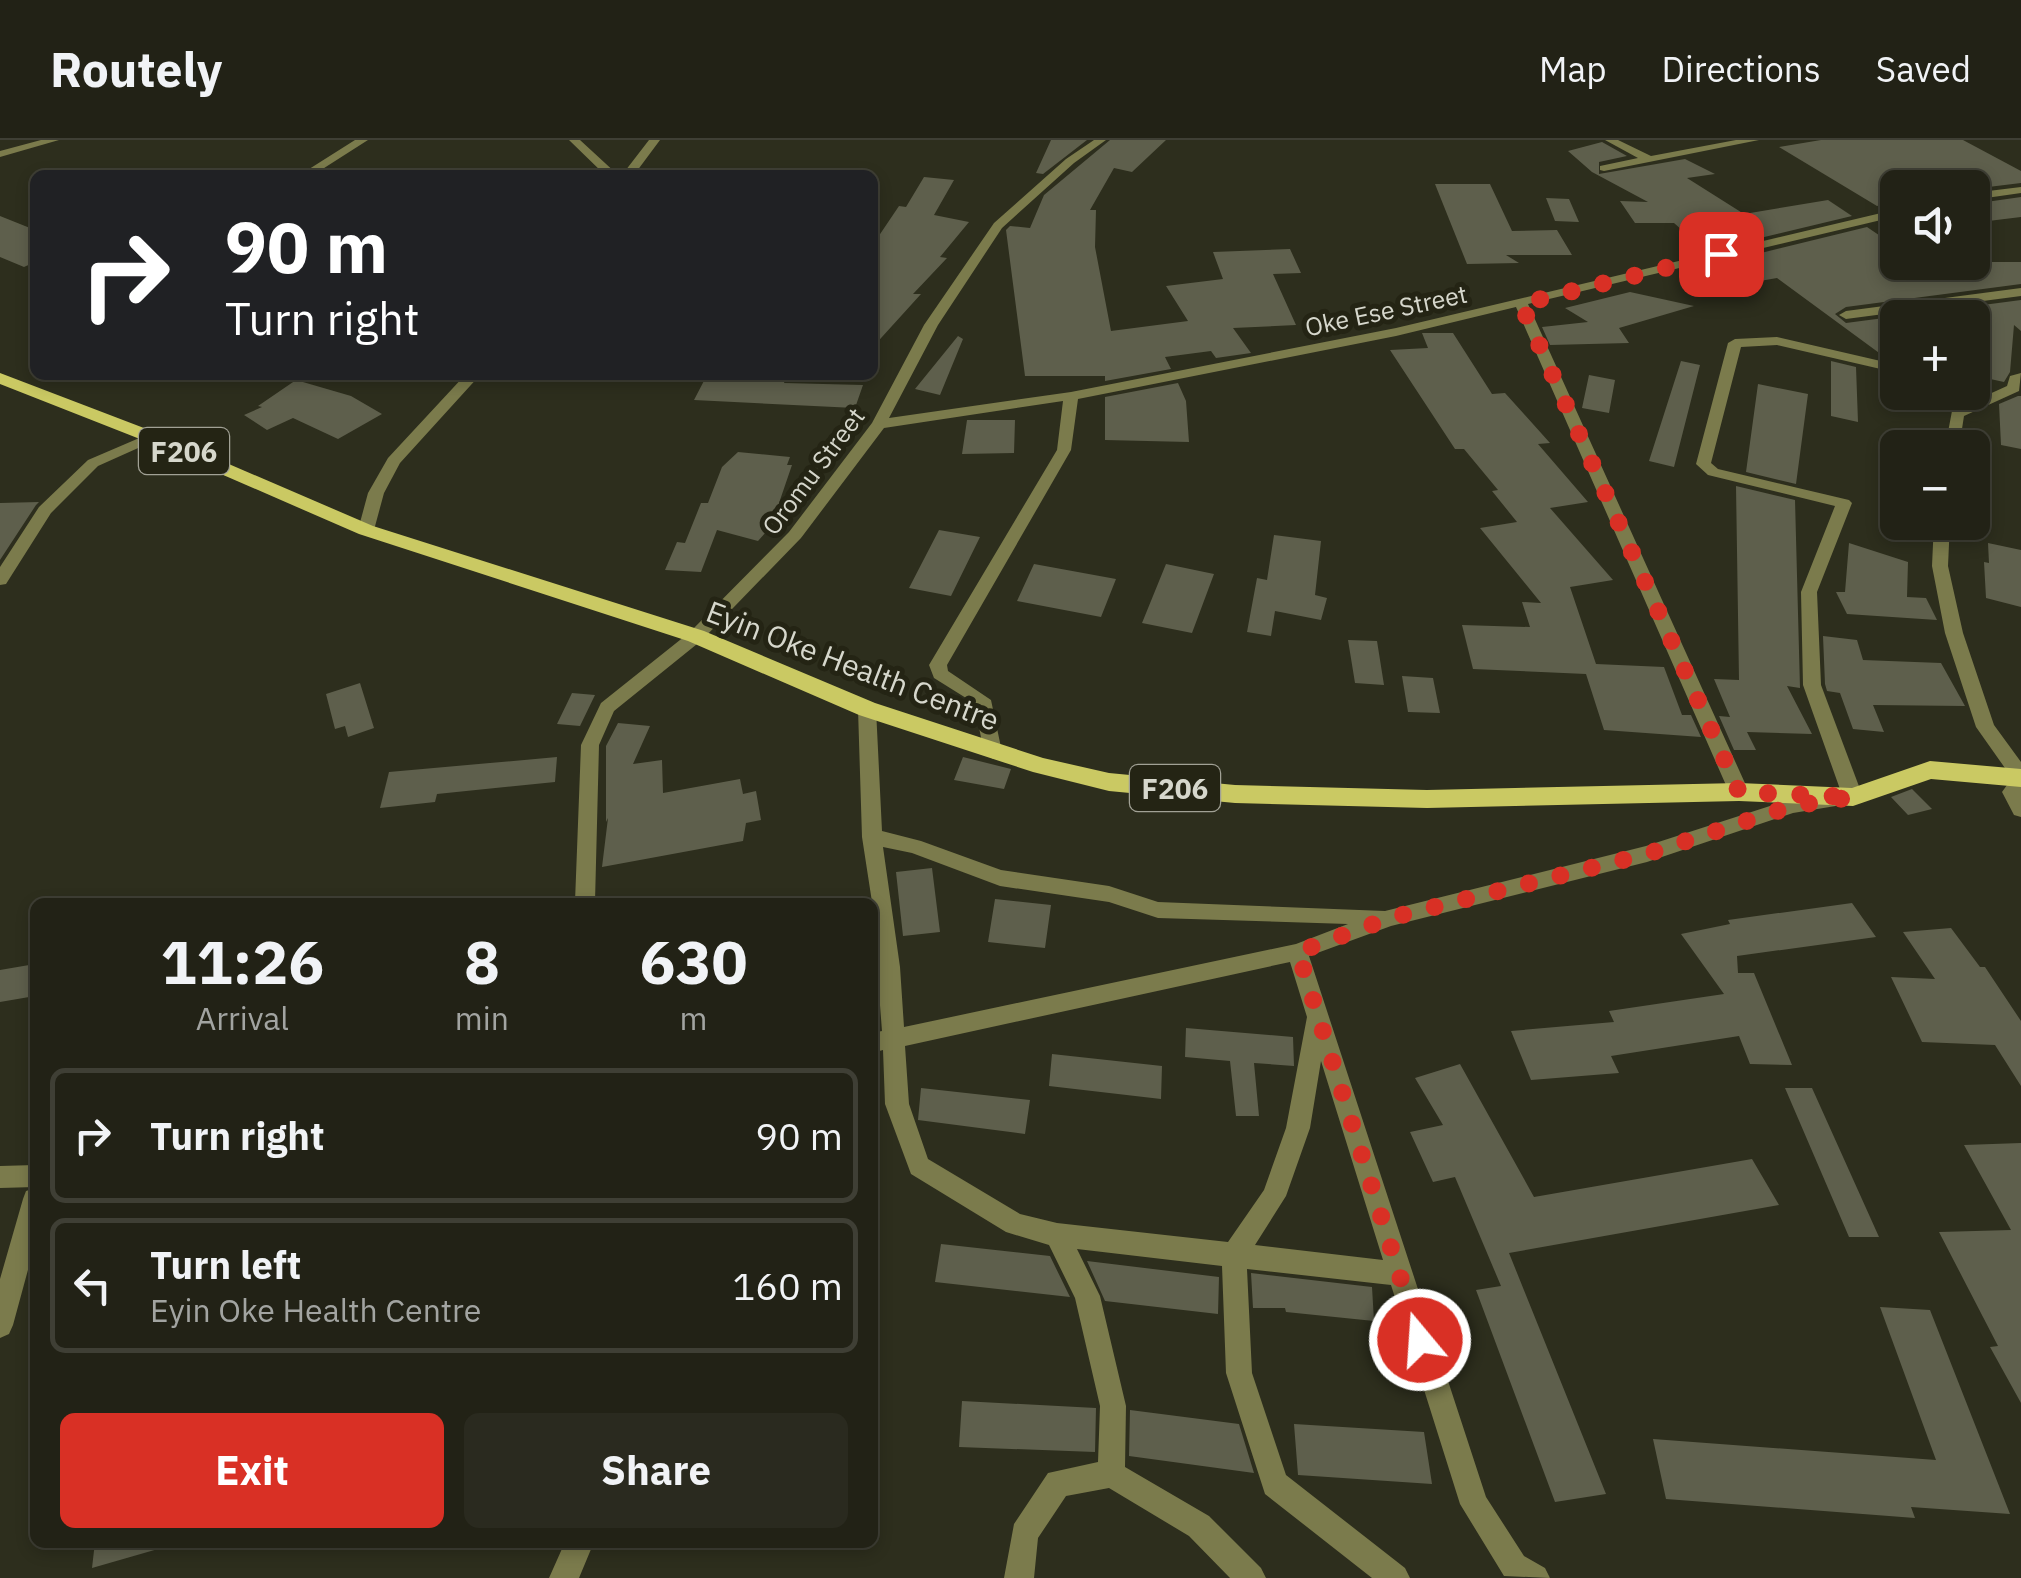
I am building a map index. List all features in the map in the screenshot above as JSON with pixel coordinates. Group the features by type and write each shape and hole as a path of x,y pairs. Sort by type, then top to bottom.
{"main road":[{"name":"Eyin Oke Health Centre","path":"0,378 151,437 366,530 696,636 867,709 993,752 1110,782 1236,794 1426,799 1739,792 1853,797 1930,770 2021,778"}],"street":[{"path":"0,154 54,140"},
{"path":"314,170 362,140"},
{"path":"574,140 607,170"},
{"path":"632,170 655,140"},
{"name":"Oromu Street","path":"586,898 590,745 607,707 696,636 795,535 879,424 932,325 998,226 1070,161 1101,140"},
{"path":"1610,140 1650,160"},
{"path":"1604,168 1754,140"},
{"path":"1990,194 2021,190"},
{"name":"Oke Ese Street","path":"879,424 1071,396 1521,304 1879,217"},
{"path":"1846,315 2021,292"},
{"path":"1521,304 1739,792"},
{"path":"884,1040 1298,952 1390,918 1647,854 1792,806 1853,797 1812,685 1809,592 1844,503 1713,472 1703,464 1736,343 1776,341 1880,365"},
{"path":"1955,430 1957,414 2014,388 2014,379 2021,378"},
{"path":"366,530 376,493 393,462 468,380"},
{"path":"1990,390 2000,392"},
{"path":"993,752 982,700 940,674 938,666 1064,450 1071,396"},
{"path":"0,580 45,510 93,463 151,437"},
{"path":"1941,540 1940,566 1954,633 1984,727 2021,778 2012,792 2021,810"},
{"path":"867,709 876,898"},
{"path":"872,837 914,846 1000,878 1109,894 1158,910 1390,918"},
{"path":"878,938 884,1040 897,1104 919,1166 1014,1224 1057,1235 1399,1274"},
{"path":"1298,952 1474,1504 1514,1566 1535,1578"},
{"path":"1317,1018 1298,1128 1274,1196 1234,1255 1239,1373 1276,1484 1395,1578"},
{"path":"0,1177 30,1176"},
{"path":"0,1326 30,1217"},
{"path":"1057,1235 1087,1296 1114,1406 1111,1474"},
{"path":"1020,1578 1024,1534 1058,1483 1111,1474 1199,1526 1251,1578"},
{"path":"564,1578 577,1548"}],"building":[{"path":"1051,140 1087,140 1043,174 1036,173"},
{"path":"1110,140 1166,140 1132,172 1114,168 1090,210 1096,210 1095,247 1111,331 1188,321 1166,286 1223,279 1213,252 1290,249 1301,273 1273,274 1296,325 1233,328 1251,353 1216,358 1211,351 1165,357 1171,369 1105,381 1105,376 1025,376 1006,230 1010,226 1030,228 1044,195"},
{"path":"1821,140 1963,140 2021,171 2021,183 1990,187 1990,170 1880,170 1877,206 1779,147"},
{"path":"1602,142 1627,156 1599,162 1599,174 1685,159 1715,174 1687,178 1744,214 1828,200 1852,216 1706,251 1674,223 1635,223 1620,201 1648,202 1592,172 1568,151"},
{"path":"924,177 954,180 934,215 969,222 940,257 947,258 913,294 921,294 878,341 878,237 899,206 906,207"},
{"path":"1435,184 1490,184 1512,231 1557,230 1572,255 1506,255 1519,263 1467,264"},
{"path":"2021,197 2021,217 1990,221 1990,201"},
{"path":"1546,198 1569,199 1579,222 1555,221"},
{"path":"0,216 30,228 30,264 24,267 0,257"},
{"path":"1867,227 1880,236 1880,280 1990,280 1990,262 2021,262 2021,284 1880,300 1846,307 1835,314 1846,323 1880,319 1880,354 1777,278 1720,288 1696,269"},
{"path":"1630,292 1694,306 1619,328 1629,343 1550,345 1542,327 1588,322 1565,308"},
{"path":"2021,300 2021,331 2014,325 2010,372 2004,382 1990,379 1990,304"},
{"path":"1422,333 1453,333 1492,394 1505,393 1550,443 1538,444 1588,502 1550,508 1613,580 1570,587 1596,664 1664,667 1682,715 1691,715 1701,737 1604,730 1586,674 1473,669 1462,625 1530,627 1522,602 1541,603 1480,528 1517,522 1492,491 1498,490 1464,449 1455,449 1390,350 1428,348"},
{"path":"958,336 963,339 940,395 915,389"},
{"path":"1681,361 1700,365 1674,467 1649,461"},
{"path":"1831,361 1856,367 1858,422 1831,416"},
{"path":"1589,375 1615,380 1609,413 1582,408"},
{"path":"296,380 351,396 382,414 338,439 293,418 267,430 244,415 262,407 258,406"},
{"path":"704,380 863,385 855,408 694,400"},
{"path":"1178,383 1186,401 1189,442 1105,440 1105,397"},
{"path":"1758,384 1808,394 1796,484 1746,472"},
{"path":"2018,396 2021,449 2001,445 1999,404"},
{"path":"967,420 1015,420 1014,453 962,454"},
{"path":"738,452 790,457 787,465 792,465 779,503 789,506 758,541 717,530 701,572 665,570 677,542 685,543 701,503 708,503 722,467"},
{"path":"1736,486 1795,500 1800,688 1787,686 1812,734 1747,732 1756,750 1734,750 1719,716 1730,717 1714,679 1739,680"},
{"path":"39,502 36,505 0,560 0,503"},
{"path":"939,530 980,537 951,596 909,588"},
{"path":"1274,535 1321,541 1315,595 1327,598 1321,620 1275,611 1271,636 1247,632 1257,578 1267,580"},
{"path":"1849,543 1908,562 1907,597 1926,598 1937,620 1847,614 1836,592 1845,592"},
{"path":"1988,543 2021,550 2021,607 1986,598 1984,562 1989,563"},
{"path":"1034,564 1116,579 1101,617 1017,601"},
{"path":"1166,564 1214,574 1192,633 1142,623"},
{"path":"1823,636 1857,640 1863,660 1941,663 1965,706 1873,705 1884,732 1853,729 1840,693 1827,691"},
{"path":"1348,640 1377,641 1384,685 1355,683"},
{"path":"1402,676 1433,678 1440,713 1408,712"},
{"path":"360,683 374,728 348,737 345,726 335,729 326,694"},
{"path":"572,693 595,695 580,726 557,724"},
{"path":"618,723 650,726 633,764 662,760 663,793 740,779 743,794 756,791 761,820 746,823 743,841 602,867 608,818 606,822 606,746"},
{"path":"557,757 555,782 437,794 435,802 380,808 389,772"},
{"path":"963,757 1011,769 1004,789 954,780"},
{"path":"1912,789 1932,809 1908,815 1891,797"},
{"path":"932,868 940,932 903,936 896,872"},
{"path":"995,899 1051,905 1045,948 988,942"},
{"path":"1852,903 1876,937 1737,956 1738,973 1754,973 1792,1065 1750,1064 1739,1036 1611,1056 1619,1073 1531,1080 1511,1031 1614,1022 1609,1011 1724,994 1681,934 1730,924 1728,920"},
{"path":"1951,928 1980,967 1985,967 2021,1021 2021,1086 1995,1045 1922,1042 1891,977 1935,979 1903,932"},
{"path":"30,965 30,997 0,1002 0,970"},
{"path":"1186,1028 1293,1037 1294,1066 1254,1063 1259,1116 1236,1116 1230,1061 1185,1057"},
{"path":"1052,1054 1162,1066 1161,1099 1049,1086"},
{"path":"1460,1064 1534,1197 1752,1159 1779,1205 1509,1253 1606,1494 1555,1502 1476,1290 1501,1286 1455,1177 1433,1182 1410,1132 1443,1125 1415,1078"},
{"path":"921,1088 1030,1100 1025,1134 918,1120"},
{"path":"1785,1088 1812,1088 1879,1237 1849,1237"},
{"path":"2021,1143 2021,1403 1990,1347 1998,1346 1939,1232 2011,1230 1964,1145"},
{"path":"941,1244 1050,1256 1070,1297 935,1282"},
{"path":"1087,1261 1219,1277 1218,1314 1105,1301"},
{"path":"1251,1273 1372,1287 1374,1321 1286,1312 1285,1308 1253,1308"},
{"path":"1880,1307 1930,1310 2010,1514 1911,1507 1915,1518 1666,1499 1653,1439 1936,1460"},
{"path":"962,1401 1096,1408 1095,1452 959,1447"},
{"path":"1130,1410 1239,1424 1254,1473 1129,1456"},
{"path":"1294,1424 1424,1432 1432,1484 1298,1475"},
{"path":"94,1548 158,1548 158,1549 92,1568"}],"route":[{"path":"1420,1340 1298,952 1390,918 1647,854 1792,806 1853,797 1739,792 1521,304 1721,254"}]}
